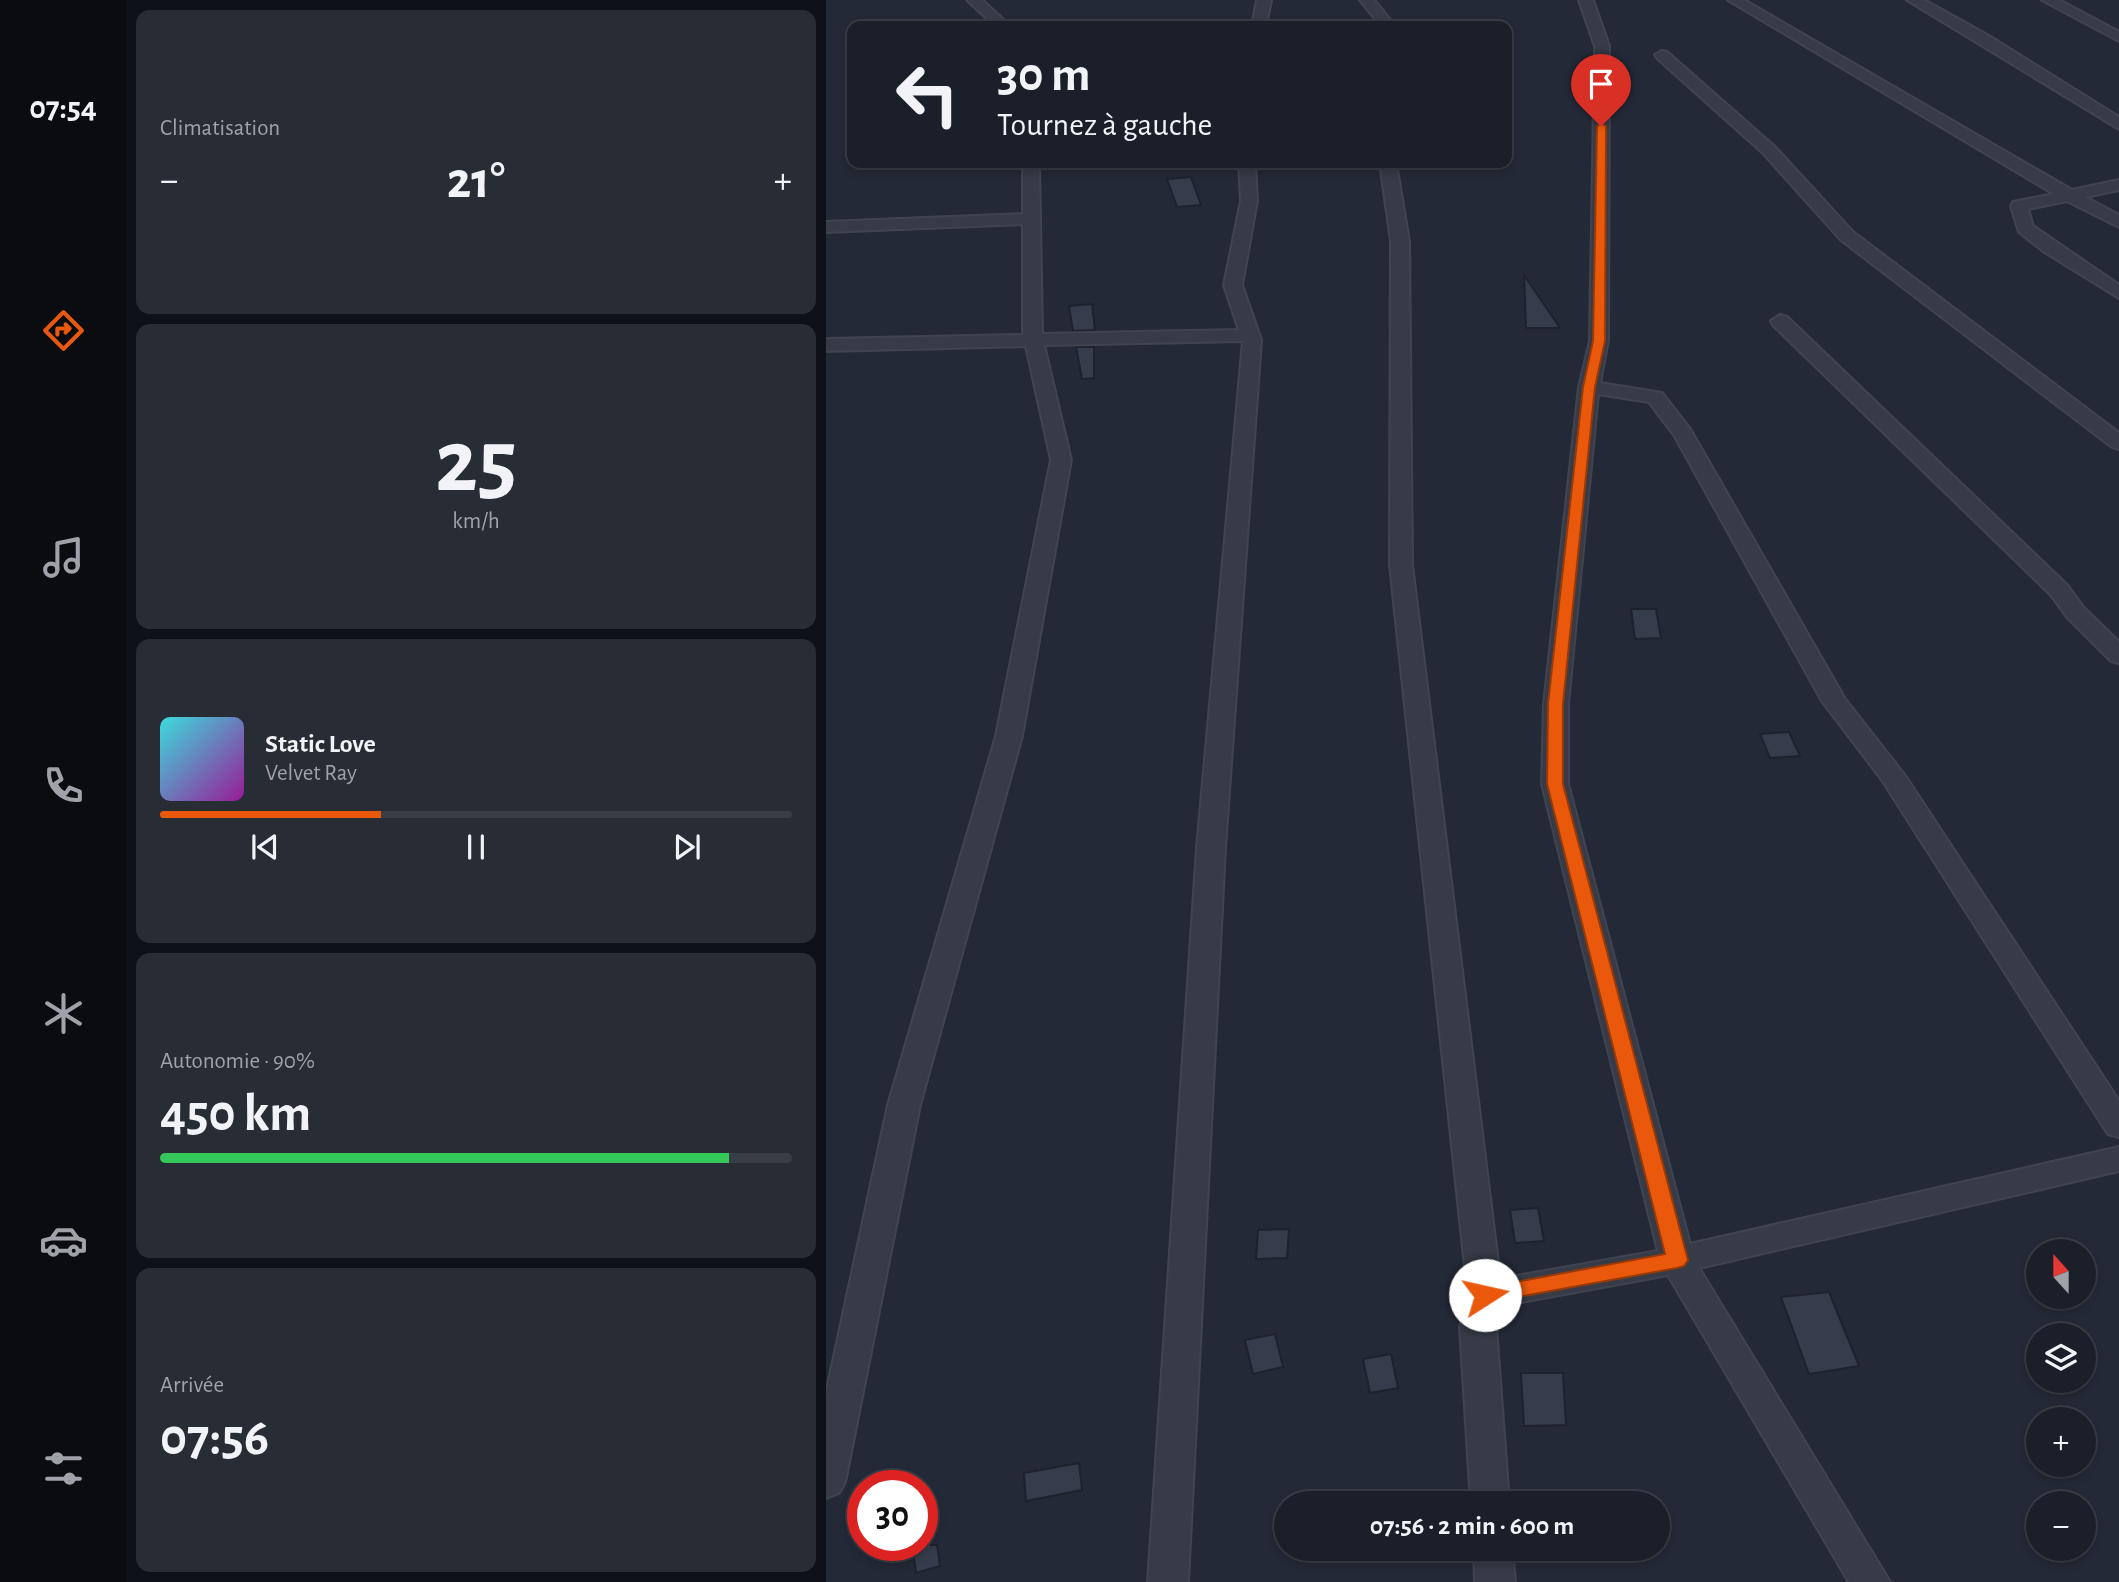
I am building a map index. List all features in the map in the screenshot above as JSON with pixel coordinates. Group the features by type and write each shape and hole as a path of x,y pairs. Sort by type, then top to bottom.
{"street":[{"path":"974,0 997,21"},
{"path":"1260,21 1264,0"},
{"path":"1367,0 1384,21"},
{"path":"1586,0 1602,46 1599,341 1589,387 1556,704 1555,784 1677,1260 1870,1582"},
{"path":"1735,0 2119,222"},
{"path":"1914,0 1984,39 2119,124"},
{"path":"2049,0 2119,37"},
{"path":"1662,55 1769,150 1847,236 2119,443"},
{"path":"826,1482 904,1105 1009,736 1061,460 1034,338 1031,168"},
{"path":"1168,1582 1211,848 1252,340 1233,285 1250,201 1247,168"},
{"path":"1389,168 1400,240 1401,565 1485,1295 1478,1327 1489,1491"},
{"path":"2119,185 2019,206 2025,228 2119,293"},
{"path":"826,226 1031,219"},
{"path":"1780,321 2059,590 2075,612 2119,656"},
{"path":"826,345 1250,335"},
{"path":"1589,387 1655,397 1683,433 1834,701 1893,777 2119,1126"},
{"path":"1485,1295 1677,1260 2119,1159"},
{"path":"1494,1561 1495,1582"}],"building":[{"path":"1191,177 1201,205 1177,207 1167,179"},
{"path":"1524,275 1560,328 1526,328"},
{"path":"1092,304 1095,330 1073,331 1069,306"},
{"path":"1076,347 1094,347 1094,378 1082,379"},
{"path":"1631,609 1656,609 1661,638 1635,639"},
{"path":"1789,732 1800,756 1770,758 1760,734"},
{"path":"1538,1208 1544,1241 1515,1243 1510,1210"},
{"path":"1289,1229 1287,1258 1256,1259 1258,1230"},
{"path":"1829,1292 1859,1366 1809,1374 1781,1297"},
{"path":"1275,1334 1283,1367 1253,1374 1245,1340"},
{"path":"1391,1354 1398,1388 1370,1393 1363,1359"},
{"path":"1521,1373 1563,1373 1566,1425 1524,1426"},
{"path":"1079,1463 1082,1490 1026,1501 1024,1473"},
{"path":"938,1552 940,1566 916,1573 914,1561 938,1561"}],"route":[{"path":"1485,1295 1677,1260 1555,784 1556,704 1589,387 1599,341 1601,126"}]}
